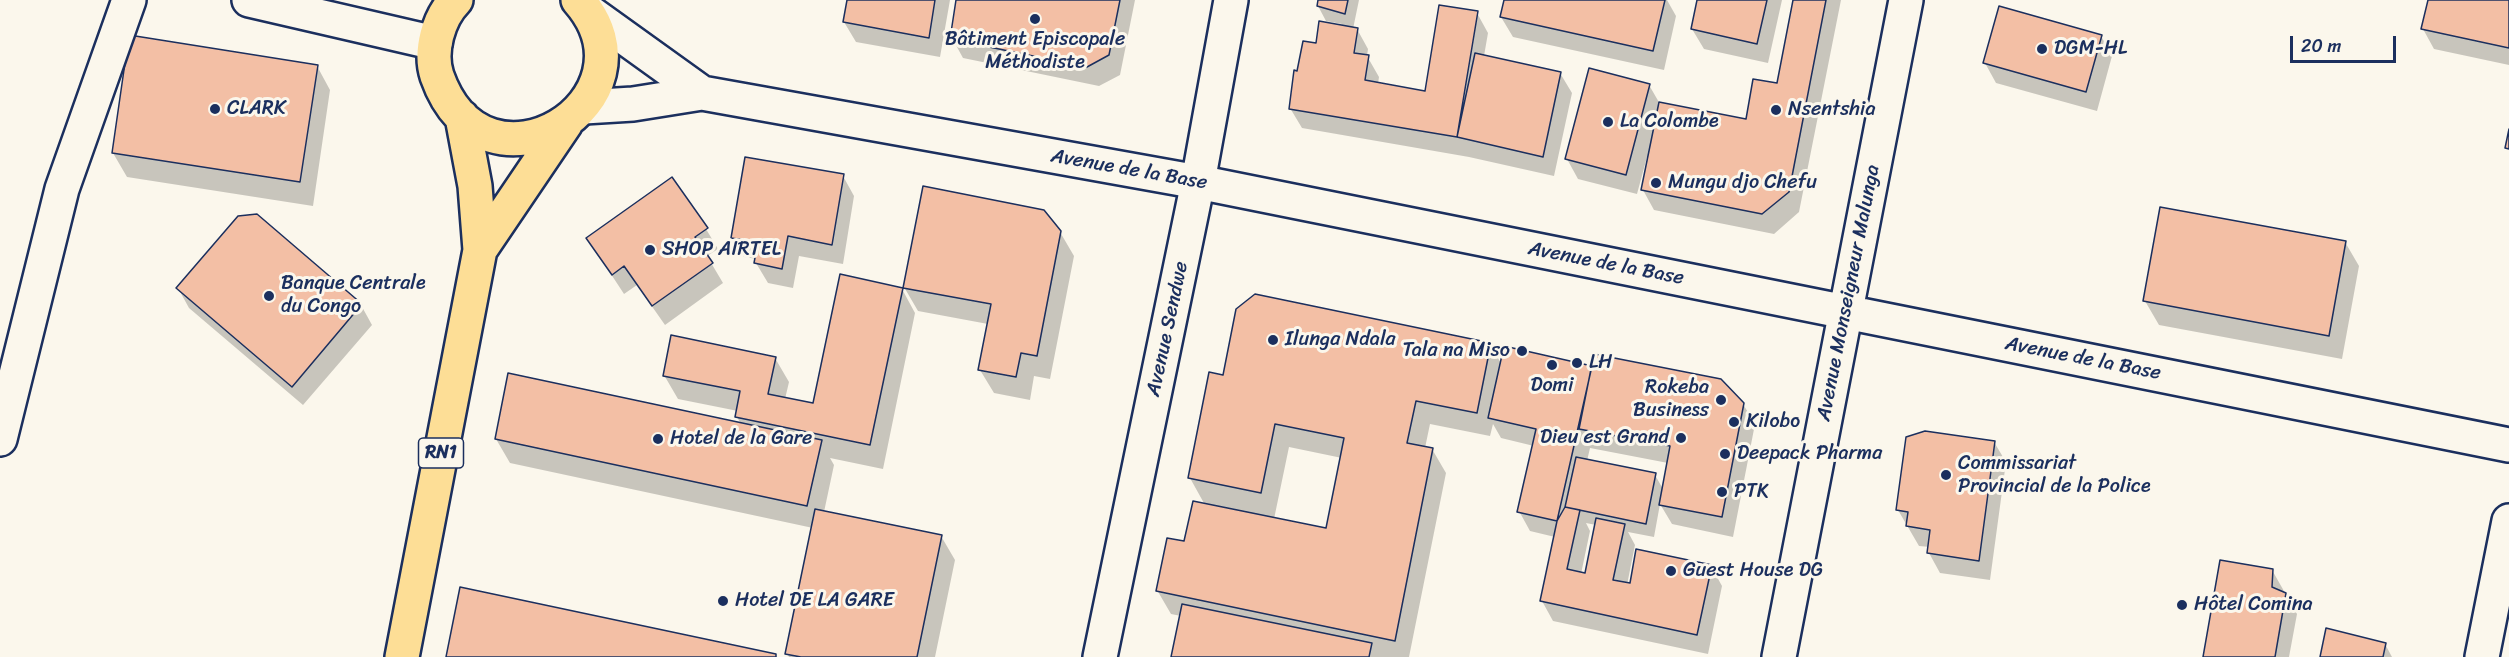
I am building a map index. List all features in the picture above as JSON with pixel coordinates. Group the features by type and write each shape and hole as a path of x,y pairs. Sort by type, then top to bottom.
{"highway":[{"path":"456,0 441,22 435,42 435,70 444,96 462,117 485,133 513,139 541,136 575,115 596,84 601,60 598,35 583,6"},
{"name":"RN1","path":"480,250 575,115"},
{"name":"RN1","path":"402,657 480,250 475,186 462,117"}],"street":[{"path":"0,439 62,189 129,0"},
{"path":"249,0 435,42"},
{"name":"Avenue Sendwe","path":"1100,657 1198,182 1231,0"},
{"name":"Avenue Monseigneur Malunga","path":"1779,657 1906,0"},
{"path":"583,6 702,93"},
{"path":"575,115 702,93"},
{"name":"Avenue de la Base","path":"702,93 1198,182 2509,445"},
{"path":"2482,657 2509,521"}],"building":[{"path":"847,0 935,0 929,38 843,22"},
{"name":"Bâtiment Episcopale Méthodiste","path":"956,0 1120,0 1109,55 1087,67 950,39"},
{"path":"1318,0 1348,0 1345,14 1317,6"},
{"path":"1504,0 1665,0 1653,51 1500,17"},
{"path":"1697,0 1767,0 1757,44 1691,29"},
{"name":"Nsentshia","path":"1793,0 1826,0 1789,192 1762,214 1641,190 1659,102 1746,119 1753,79 1777,83"},
{"path":"2428,0 2509,0 2509,48 2421,29"},
{"path":"1439,5 1478,11 1457,137 1289,109 1294,70 1297,71 1303,41 1316,43 1319,21 1358,28 1354,53 1369,55 1365,80 1425,91"},
{"name":"DGM-HL","path":"1999,6 2102,35 2086,92 1983,63"},
{"name":"CLARK","path":"129,35 318,65 300,182 112,153"},
{"path":"1475,53 1561,72 1543,157 1457,137"},
{"name":"La Colombe","path":"1589,68 1650,84 1626,175 1565,159"},
{"path":"2509,129 2509,149 2505,148"},
{"path":"745,157 844,174 832,245 788,236 782,269 754,263 758,242 731,238"},
{"name":"SHOP AIRTEL","path":"672,177 708,228 695,237 713,263 652,306 624,266 612,275 586,238"},
{"path":"923,186 1044,210 1061,231 1037,356 1021,353 1016,377 978,370 991,304 903,288"},
{"path":"2160,207 2346,241 2329,336 2143,301"},
{"name":"Banque Centrale du Congo","path":"257,214 362,304 292,387 176,288 238,216"},
{"path":"840,274 903,288 870,445 735,417 740,391 663,376 671,335 776,357 768,394 813,403"},
{"path":"1255,294 1491,343 1477,413 1416,401 1407,443 1433,448 1395,641 1156,591 1167,538 1184,541 1193,501 1326,528 1344,438 1275,424 1261,493 1188,478 1209,372 1223,375 1236,309"},
{"path":"1504,346 1592,366 1557,521 1517,512 1536,429 1488,418"},
{"name":"Dieu est Grand","path":"1594,354 1721,379 1744,403 1722,517 1659,505 1670,446 1579,429"},
{"name":"Hotel de la Gare","path":"508,373 822,440 807,506 495,439"},
{"name":"Commissariat Provincial de la Police","path":"1925,431 1995,441 1979,561 1927,553 1930,530 1906,526 1908,512 1896,510 1906,437"},
{"name":"Guest House DG","path":"1576,457 1656,473 1646,524 1565,507"},
{"name":"Guest House DG","path":"1565,507 1580,510 1567,569 1585,573 1596,518 1625,524 1613,580 1630,583 1636,549 1712,565 1697,635 1540,601 1557,521"},
{"name":"Hotel de la Gare","path":"815,509 942,535 917,657 801,657 785,654"},
{"path":"2220,560 2273,569 2272,587 2286,593 2275,657 2203,657"},
{"name":"Hotel de la Gare","path":"460,587 776,654 776,657 446,657"},
{"path":"1182,604 1372,643 1369,657 1171,657"},
{"path":"2326,628 2386,643 2383,657 2320,657"}],"place":[{"name":"Bâtiment Episcopale Méthodiste","path":"1035,19"},
{"name":"DGM-HL","path":"2042,49"},
{"name":"CLARK","path":"215,109"},
{"name":"Nsentshia","path":"1776,110"},
{"name":"La Colombe","path":"1608,122"},
{"name":"Mungu djo Chefu","path":"1656,183"},
{"name":"SHOP AIRTEL","path":"650,250"},
{"name":"Banque Centrale du Congo","path":"269,296"},
{"name":"Ilunga Ndala","path":"1273,340"},
{"name":"Tala na Miso","path":"1522,351"},
{"name":"LH","path":"1577,363"},
{"name":"Domi","path":"1552,365"},
{"name":"Rokeba Business","path":"1721,400"},
{"name":"Kilobo","path":"1734,422"},
{"name":"Dieu est Grand","path":"1681,438"},
{"name":"Hotel de la Gare","path":"658,439"},
{"name":"Deepack Pharma","path":"1725,454"},
{"name":"Commissariat Provincial de la Police","path":"1946,475"},
{"name":"PTK","path":"1722,492"},
{"name":"Guest House DG","path":"1671,571"},
{"name":"Hotel DE LA GARE","path":"723,601"},
{"name":"Hôtel Comina","path":"2182,605"}]}
